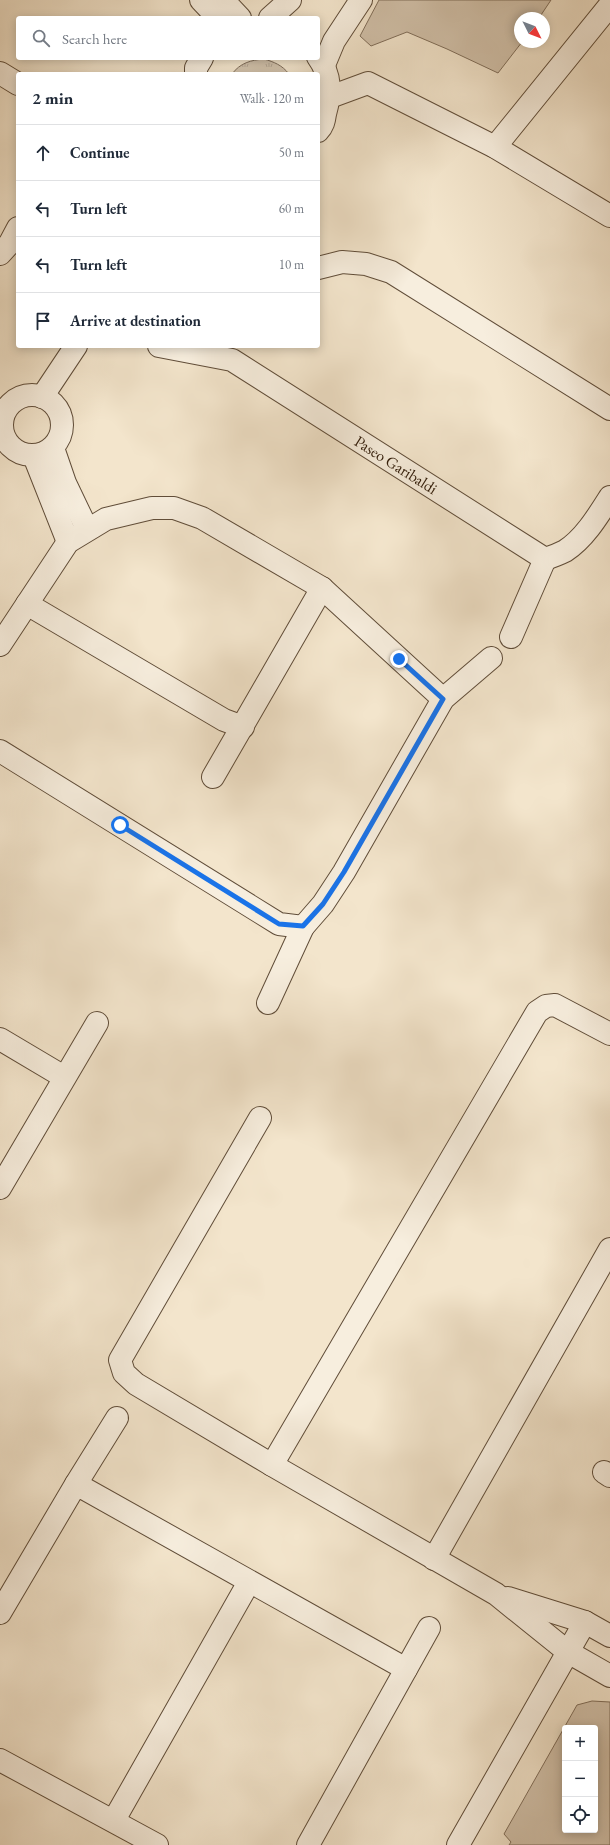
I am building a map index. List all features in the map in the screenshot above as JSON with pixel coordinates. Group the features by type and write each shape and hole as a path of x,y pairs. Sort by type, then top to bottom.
{"street":[{"path":"201,0 216,16"},
{"path":"223,0 238,16"},
{"path":"272,16 290,0"},
{"path":"320,128 330,97 329,81 321,61 361,0"},
{"path":"495,147 610,5"},
{"path":"196,72 196,68 201,60"},
{"path":"0,73 16,83"},
{"path":"330,97 368,83 495,147 610,216"},
{"path":"0,254 10,243 16,232"},
{"path":"320,268 342,262 366,264 392,272 610,409"},
{"path":"42,397 75,348"},
{"name":"Paseo Garibaldi","path":"179,348 230,353 544,560"},
{"path":"33,395 42,397 52,402 58,410 62,420 63,430 59,439 44,452 24,455 14,450 7,444 1,426 5,412 14,401 23,396 33,395"},
{"path":"44,452 64,483 87,529"},
{"path":"44,452 46,489 68,542"},
{"path":"511,637 544,560 566,550 582,535 596,519 610,497"},
{"path":"0,645 68,542 87,529 106,519 129,512 152,508 174,508 202,518 322,588 443,699"},
{"path":"212,777 322,588"},
{"path":"27,604 224,720 242,727"},
{"path":"268,1003 303,926 323,904 344,872 443,699 491,658"},
{"path":"0,751 279,924 303,926"},
{"path":"272,1465 537,1012 546,1006 555,1005 610,1034"},
{"path":"0,1188 97,1023"},
{"path":"0,1039 64,1077"},
{"path":"260,1118 120,1360 124,1373 136,1384 272,1465 496,1594 568,1652 610,1676"},
{"path":"434,1559 610,1249"},
{"path":"0,1613 76,1484 117,1418"},
{"path":"76,1484 406,1669"},
{"path":"114,1820 249,1582"},
{"path":"496,1594 585,1622 610,1636"},
{"path":"458,1845 585,1622"},
{"path":"308,1845 429,1628"},
{"path":"0,1760 114,1820 157,1845"}],"green space":[{"path":"379,0 551,0 543,12 514,12 514,48 517,48 498,73 407,32 371,46 360,36"},
{"path":"255,60 268,60 278,64 287,72 234,72 246,63"},
{"path":"592,1701 610,1702 610,1845 509,1845 511,1842 504,1834 562,1732 562,1833 598,1833 598,1725 566,1725 577,1705"}],"route":[{"path":"120,825 279,924 303,926 323,904 344,872 443,699 399,659"}]}
